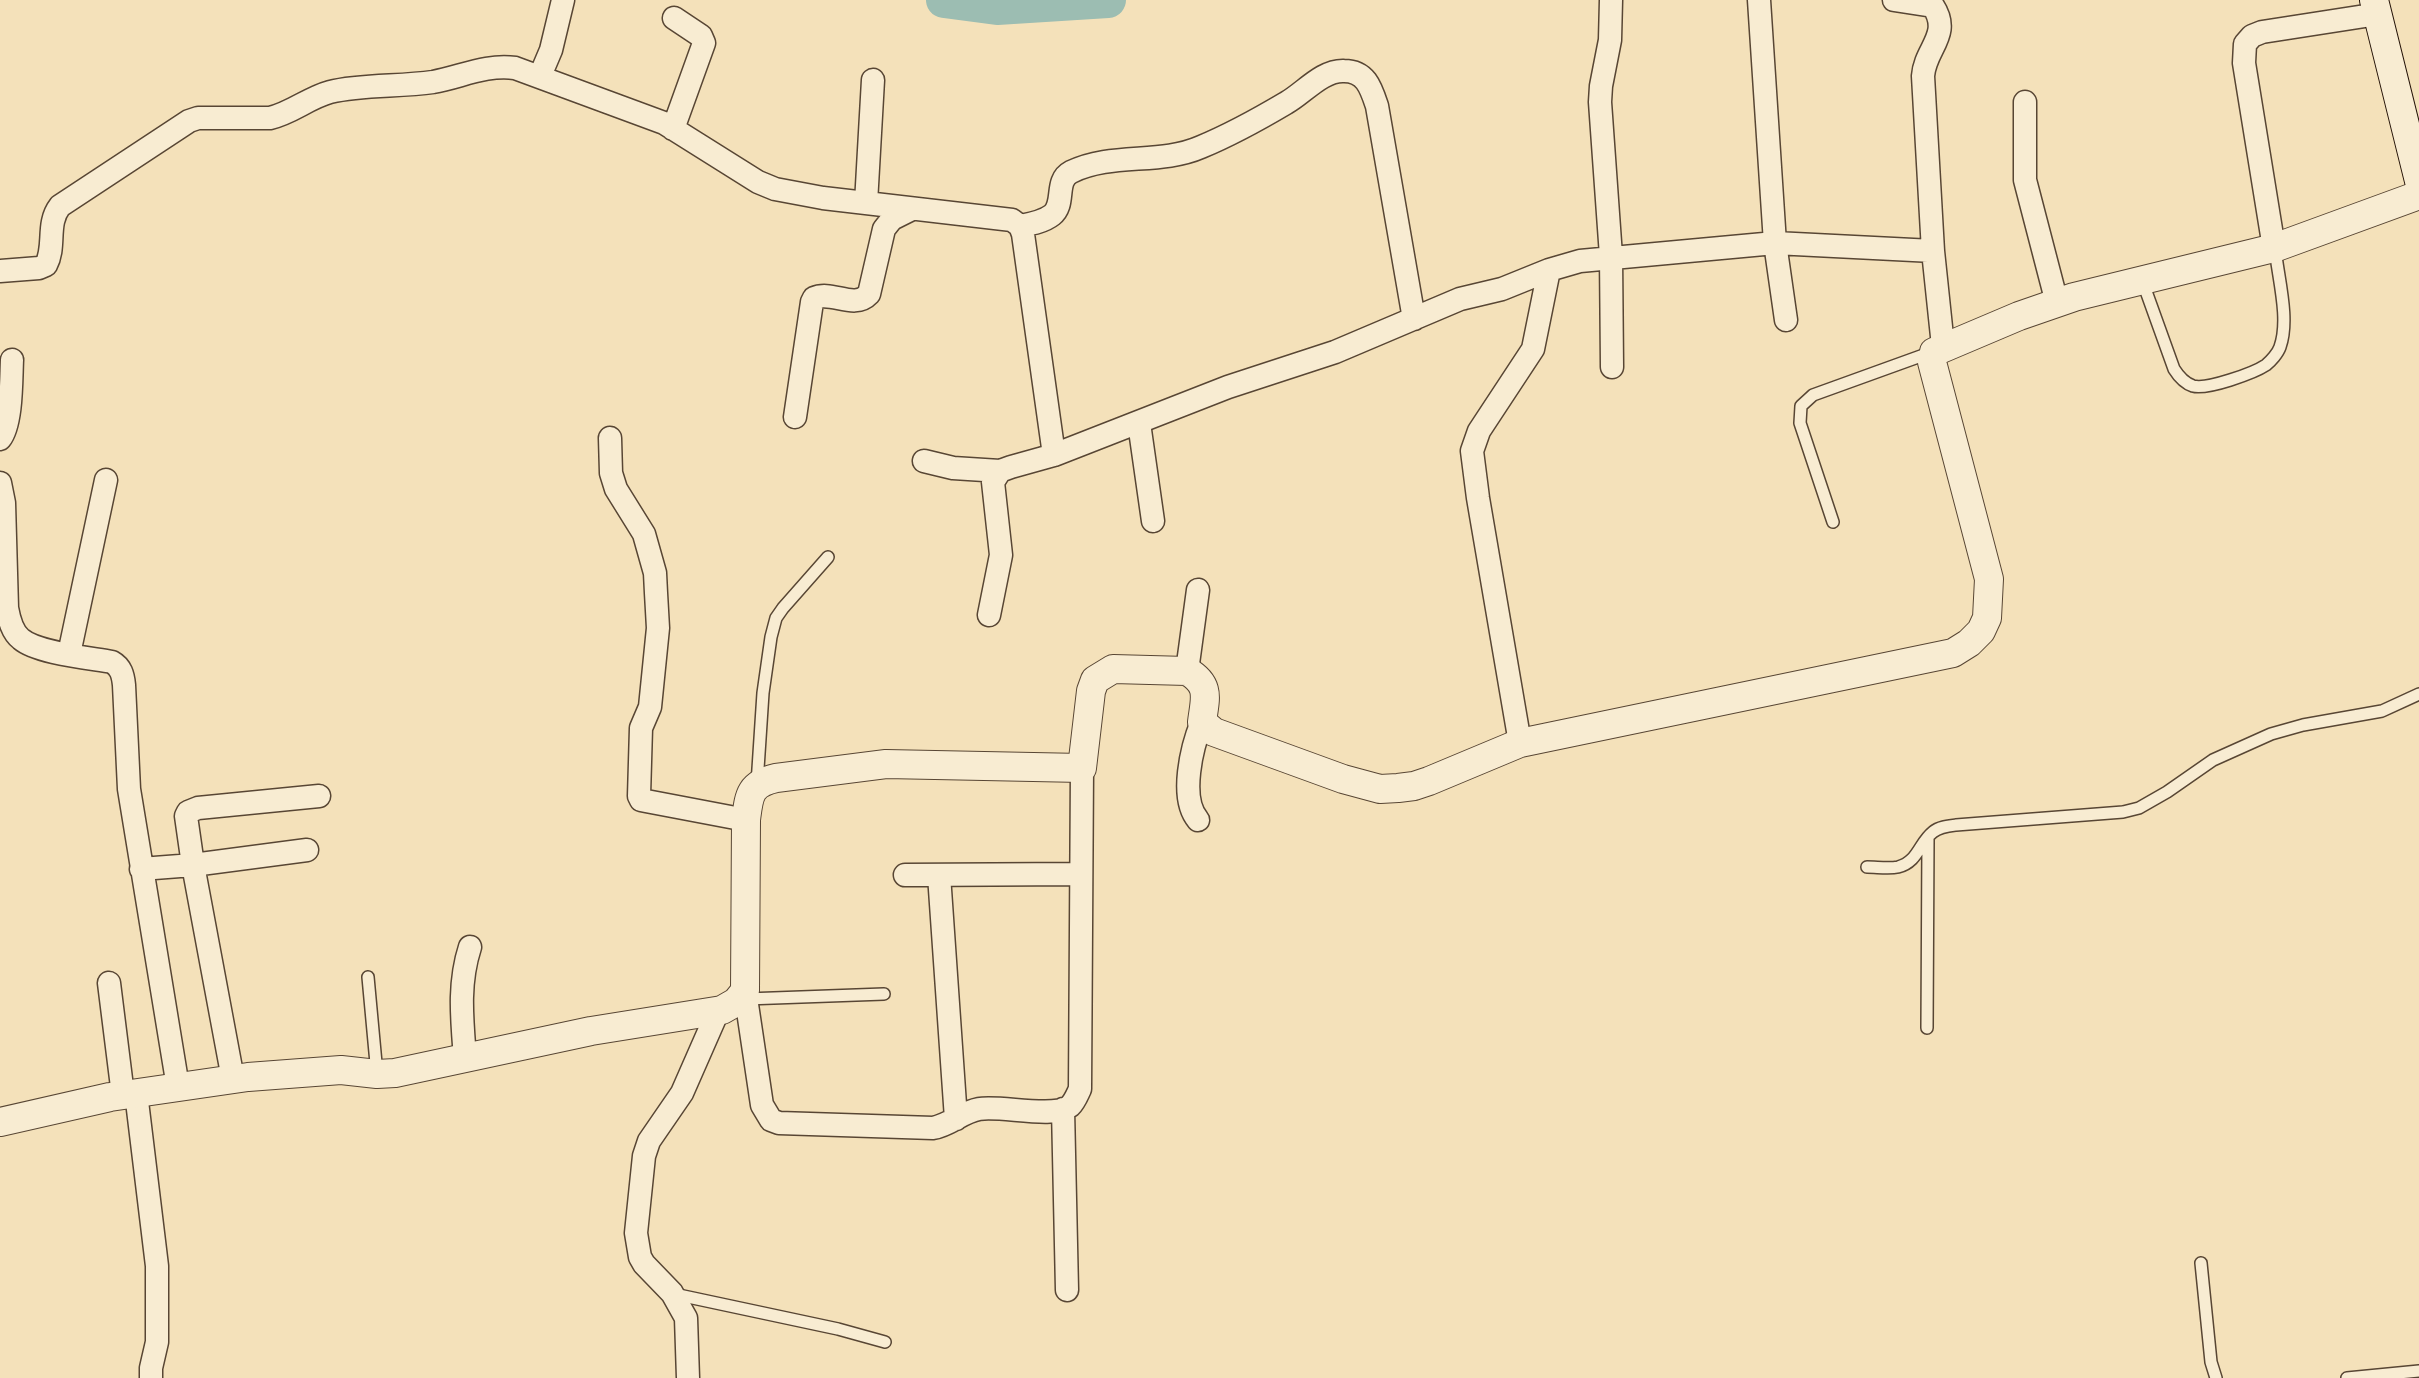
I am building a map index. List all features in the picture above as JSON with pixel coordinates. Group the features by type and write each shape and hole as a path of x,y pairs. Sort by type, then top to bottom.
{"street":[{"path":"540,76 551,50 563,0"},
{"path":"1611,0 1610,40 1601,86 1600,102 1611,256 1612,367"},
{"path":"1759,0 1775,243 1786,320"},
{"path":"1202,722 1214,732 1226,737 1343,779 1380,789 1414,786 1520,743 1935,658 1953,653 1969,643 1981,631 1987,618 1989,579 1932,362 1939,349 1923,76 1926,57 1937,41 1940,28 1938,15 1933,6 1894,0"},
{"path":"2274,248 2244,63 2246,44 2252,36 2271,30 2376,7 2419,181"},
{"path":"673,129 704,43 701,36 674,18"},
{"path":"0,271 39,268 46,265 50,255 52,221 60,206 179,126 198,118 270,118 282,115 312,98 332,92 433,82 492,67 515,68 647,115 767,186 823,198 1012,220 1020,226 1023,234 1054,456"},
{"path":"1020,226 1037,222 1053,214 1057,208 1062,180 1070,172 1094,164 1190,152 1284,104 1322,78 1344,70 1357,73 1367,79 1378,106 1414,318"},
{"path":"866,203 873,80"},
{"path":"2025,102 2026,180 2058,303"},
{"path":"1939,349 2058,303 2142,280 2274,248 2419,195"},
{"path":"795,417 814,298 824,295 856,301 866,298 869,294 884,229 889,221 912,209"},
{"path":"924,461 953,468 1000,471 1054,456 1228,387 1335,352 1460,299 1502,289 1548,270 1580,261 1611,256 1775,243 1933,251"},
{"path":"1520,743 1478,498 1472,451 1478,431 1533,349 1548,270"},
{"path":"0,439 4,434 7,422 12,360"},
{"path":"1139,423 1154,521"},
{"path":"610,438 612,473 616,489 644,534 653,565 656,593 658,628 650,707 641,728 639,796 646,802 746,820"},
{"path":"989,615 1001,555 993,482 1000,471"},
{"path":"69,654 106,480"},
{"path":"0,483 4,503 9,620 19,638 27,644 112,662 118,665 121,670 124,685 129,789 178,1087"},
{"path":"1187,671 1198,590"},
{"path":"1082,768 886,764 776,778 764,781 757,786 748,798 746,820 745,995 759,1095 762,1105 771,1120 788,1124 933,1128 985,1108 1055,1111 1069,1107 1076,1099 1080,1089 1082,768 1095,680 1113,669 1187,671 1197,676 1203,684 1206,693 1202,722 1190,761 1190,801 1193,814 1198,820"},
{"path":"233,1079 193,865 186,820 188,812 198,808 319,796"},
{"path":"141,869 193,865 307,850"},
{"path":"905,875 1081,874"},
{"path":"939,875 956,1119"},
{"path":"466,1058 461,994 464,967 470,947"},
{"path":"109,983 157,1266 157,1342 151,1368 151,1378"},
{"path":"0,1122 129,1094 286,1072 341,1070 376,1074 395,1073 591,1031 718,1011 745,995"},
{"path":"688,1378 686,1318 672,1293 644,1264 638,1247 636,1233 644,1156 649,1141 682,1093 718,1011"},
{"path":"1063,1109 1067,1290"}],"lane":[{"path":"2142,280 2174,369 2182,381 2192,386 2203,388 2266,365 2280,349 2285,327 2274,248"},
{"path":"1833,522 1800,423 1801,406 1806,399 1813,395 1939,349"},
{"path":"757,786 763,693 776,618 828,557"},
{"path":"1867,867 1897,867 1908,863 1916,856 1928,838 1940,828 1956,825 2123,812 2139,808 2167,792 2213,760 2271,734 2303,725 2382,711 2419,694"},
{"path":"1927,1028 1928,838"},
{"path":"368,977 376,1074"},
{"path":"745,995 884,994"},
{"path":"2201,1263 2211,1362 2216,1378"},
{"path":"672,1293 838,1329 885,1342"},
{"path":"2347,1378 2419,1371"}],"waterway":[{"path":"944,0 997,7 1108,0"}]}
